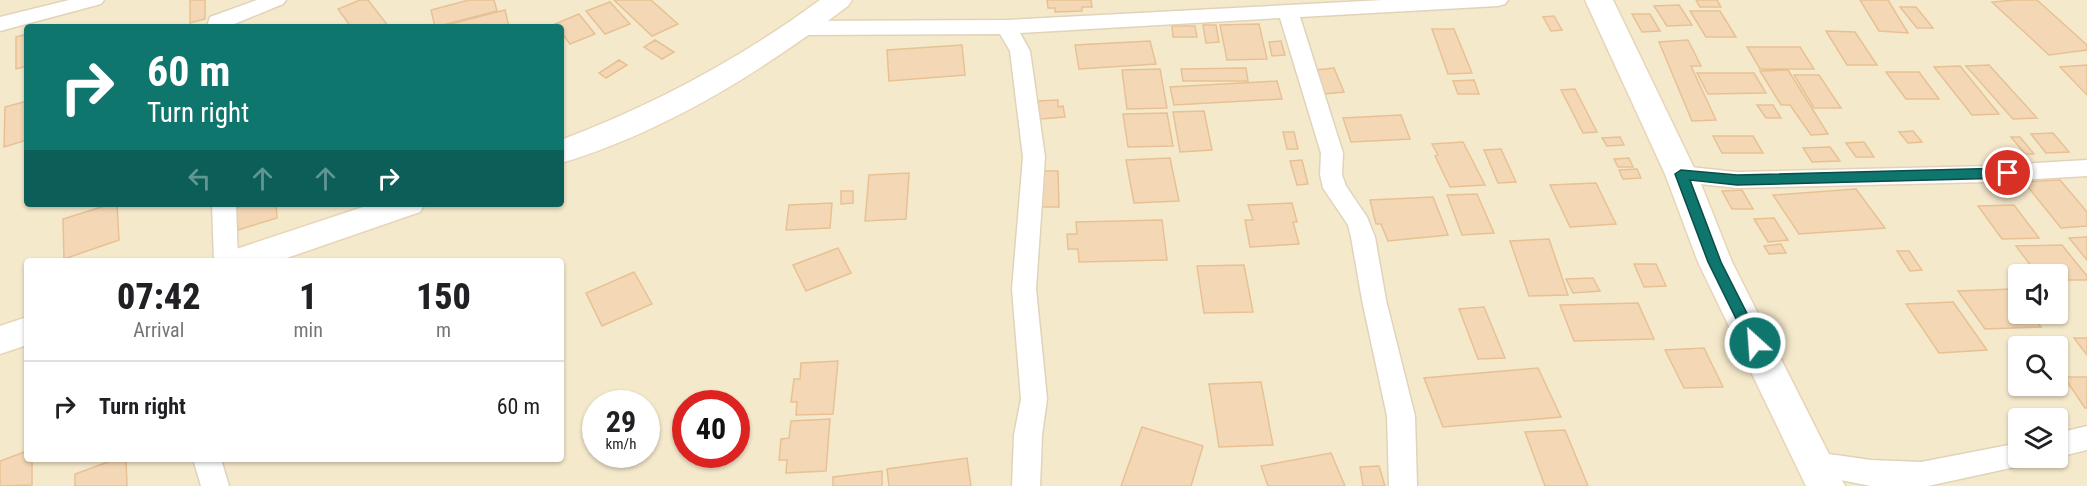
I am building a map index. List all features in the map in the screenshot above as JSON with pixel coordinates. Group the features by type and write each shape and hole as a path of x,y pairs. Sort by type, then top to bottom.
{"street":[{"path":"0,24 94,0"},
{"path":"214,0 217,24"},
{"path":"219,24 276,0"},
{"path":"564,152 636,123 690,96 801,28 838,0"},
{"path":"801,28 1007,27 1498,0"},
{"path":"1599,0 1681,174 1714,262 1821,475 1871,473 1921,475 2008,457"},
{"path":"1288,12 1332,153 1331,175 1335,188 1359,223 1363,237 1374,300 1401,416 1403,486"},
{"path":"1007,27 1020,51 1034,157 1023,289 1034,399 1028,435 1026,486"},
{"path":"1681,174 1737,180 1989,174 2087,168"},
{"path":"224,207 226,258"},
{"path":"248,258 400,207"},
{"path":"0,340 24,332"},
{"path":"2068,443 2087,438"},
{"path":"208,462 215,486"}],"shaded area":[{"path":"0,0 2087,0 2087,486 0,486"}],"building":[{"path":"190,0 205,0 205,19 190,23"},
{"path":"360,0 368,0 387,24 349,24 338,9"},
{"path":"469,0 494,0 497,11 447,24 434,24 431,10"},
{"path":"614,0 651,0 678,24 652,36"},
{"path":"1047,0 1091,0 1092,7 1082,7 1082,11 1055,12 1055,8 1048,8"},
{"path":"1696,0 1717,0 1721,7 1700,7"},
{"path":"1860,0 1888,0 1908,33 1879,31"},
{"path":"2037,0 2087,45 2087,50 2049,55 1992,2"},
{"path":"610,2 630,24 605,34 586,11"},
{"path":"1679,5 1692,25 1667,26 1654,6"},
{"path":"1900,7 1916,7 1933,28 1917,28"},
{"path":"505,10 508,24 451,24"},
{"path":"1690,11 1720,11 1736,37 1706,37"},
{"path":"579,14 595,34 570,44 564,36 564,24 555,24"},
{"path":"1632,14 1650,14 1660,31 1642,32"},
{"path":"1554,16 1562,30 1551,31 1543,17"},
{"path":"1259,24 1267,59 1227,60 1220,25"},
{"path":"1203,25 1216,25 1219,42 1206,43"},
{"path":"1172,26 1195,26 1197,37 1173,37"},
{"path":"1432,29 1454,29 1472,73 1448,74"},
{"path":"1826,31 1855,32 1877,65 1847,65"},
{"path":"24,35 24,67 16,69 16,37"},
{"path":"655,40 674,52 662,59 644,47"},
{"path":"1688,40 1701,66 1691,66 1716,120 1692,121 1659,42"},
{"path":"1150,41 1156,64 1079,69 1075,45"},
{"path":"1281,41 1285,55 1272,56 1269,42"},
{"path":"962,45 965,75 889,81 887,50"},
{"path":"1747,47 1800,47 1814,69 1760,69"},
{"path":"619,60 627,65 606,78 599,73"},
{"path":"1989,65 2037,118 2013,119 1966,66"},
{"path":"2087,65 2087,95 2060,67"},
{"path":"1960,66 1999,114 1972,115 1934,67"},
{"path":"1246,68 1248,81 1183,81 1181,69"},
{"path":"1334,68 1344,92 1324,94 1315,70"},
{"path":"1160,69 1167,108 1127,109 1122,70"},
{"path":"1788,70 1828,134 1811,135 1790,105 1781,105 1760,71"},
{"path":"1886,72 1919,72 1939,99 1906,99"},
{"path":"1697,73 1754,73 1766,93 1708,94"},
{"path":"1794,75 1819,75 1841,108 1814,108"},
{"path":"1474,80 1479,94 1458,94 1453,81"},
{"path":"1277,81 1282,99 1174,105 1170,87"},
{"path":"1575,89 1597,132 1583,133 1561,90"},
{"path":"1058,100 1058,107 1063,106 1065,117 1040,119 1038,101"},
{"path":"24,102 24,141 4,147 5,107"},
{"path":"1757,105 1773,105 1781,118 1766,118"},
{"path":"1204,111 1212,150 1180,152 1173,112"},
{"path":"1167,113 1173,146 1128,147 1123,114"},
{"path":"1401,115 1410,139 1351,142 1343,118"},
{"path":"1913,131 1922,142 1908,143 1899,132"},
{"path":"1283,132 1294,132 1298,149 1287,149"},
{"path":"2053,133 2069,152 2046,153 2031,134"},
{"path":"1713,136 1753,136 1763,153 1722,153"},
{"path":"1620,137 1624,145 1607,146 1602,138"},
{"path":"2011,137 2020,137 2034,154 2025,154"},
{"path":"1463,142 1485,185 1450,187 1435,156 1438,155 1432,144"},
{"path":"1864,142 1874,157 1856,157 1846,143"},
{"path":"1830,147 1840,161 1812,162 1803,148"},
{"path":"1501,149 1516,182 1498,183 1484,150"},
{"path":"1170,158 1179,201 1134,203 1126,160"},
{"path":"1629,158 1633,167 1618,167 1614,159"},
{"path":"1302,160 1308,184 1297,185 1290,161"},
{"path":"1637,169 1641,178 1623,179 1619,170"},
{"path":"1036,171 1058,171 1059,207 1036,207"},
{"path":"909,173 906,219 865,221 869,175"},
{"path":"2060,180 2087,212 2087,226 2061,228 2024,182"},
{"path":"1596,183 1616,224 1570,227 1550,185"},
{"path":"1856,189 1885,228 1799,234 1773,195"},
{"path":"1742,190 1753,209 1732,209 1722,191"},
{"path":"841,191 853,191 853,203 841,204"},
{"path":"1477,194 1494,233 1462,235 1447,195"},
{"path":"1433,197 1448,235 1388,241 1381,224 1376,224 1370,200"},
{"path":"832,203 830,228 786,230 789,205"},
{"path":"1292,203 1297,222 1293,222 1299,244 1250,247 1245,220 1253,220 1248,205"},
{"path":"2014,205 2039,238 2002,239 1978,206"},
{"path":"101,207 117,207 119,240 64,258 63,219"},
{"path":"276,207 277,218 238,230 236,208"},
{"path":"1774,218 1788,240 1768,242 1754,219"},
{"path":"1162,220 1167,260 1079,262 1078,249 1068,249 1067,234 1077,234 1076,222"},
{"path":"2087,237 2087,260 2069,238"},
{"path":"1549,239 1568,295 1529,296 1510,241"},
{"path":"1781,244 1786,253 1769,254 1764,246"},
{"path":"2062,245 2087,276 2087,280 2068,280 2068,264 2030,264 2016,246"},
{"path":"838,248 851,273 806,291 793,265"},
{"path":"1897,251 1909,251 1922,270 1910,271"},
{"path":"1634,264 1656,264 1666,286 1644,287"},
{"path":"1244,265 1253,312 1204,313 1197,266"},
{"path":"634,272 652,304 602,326 586,293"},
{"path":"1593,278 1600,291 1573,293 1566,279"},
{"path":"2008,289 2008,324 2039,324 2041,327 1985,329 1958,291"},
{"path":"1953,302 1987,350 1939,353 1906,304"},
{"path":"1638,303 1654,339 1574,341 1560,305"},
{"path":"1484,307 1505,358 1478,359 1459,309"},
{"path":"2074,338 2087,338 2087,355"},
{"path":"1704,348 1723,387 1684,388 1665,350"},
{"path":"838,361 833,414 796,415 797,402 791,402 794,379 800,379 801,363"},
{"path":"1538,368 1561,417 1443,427 1424,378"},
{"path":"2068,377 2087,377 2087,408 2068,383"},
{"path":"1261,382 1273,445 1219,447 1209,384"},
{"path":"830,419 826,471 786,473 787,460 779,460 781,439 789,438 791,421"},
{"path":"1142,427 1203,446 1191,486 1121,486"},
{"path":"1565,430 1588,486 1545,486 1525,432"},
{"path":"24,452 24,462 32,462 32,485 0,486 0,461"},
{"path":"1331,453 1345,486 1268,486 1261,466"},
{"path":"967,458 971,486 889,486 887,469"},
{"path":"108,462 126,462 127,486 75,486 75,474"},
{"path":"1379,466 1385,486 1363,486 1360,467"},
{"path":"882,471 882,486 833,486 833,477"}],"route":[{"path":"1755,343 1714,262 1681,174 1737,180 2008,173"}]}
